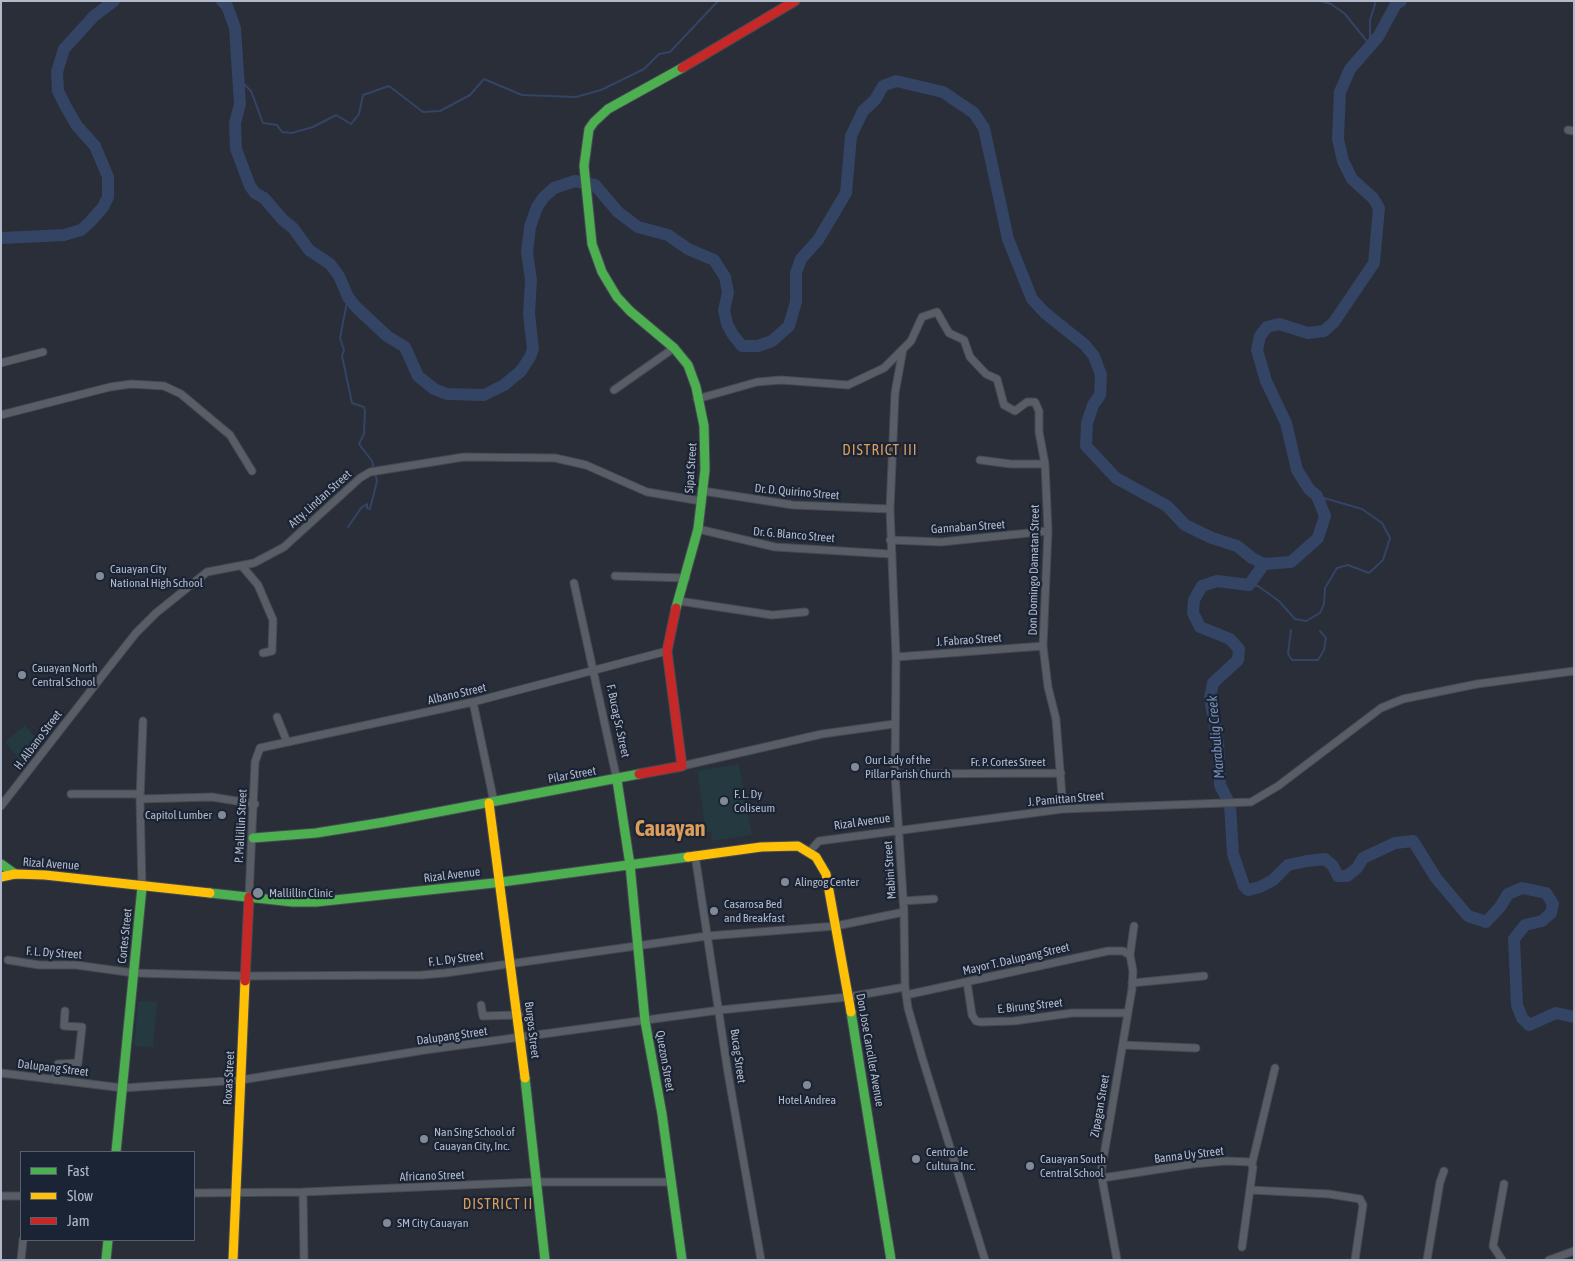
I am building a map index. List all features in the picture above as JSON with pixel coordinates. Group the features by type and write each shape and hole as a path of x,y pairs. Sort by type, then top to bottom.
{"street":[{"name":"Sipat Street","path":"682,766 667,651 671,626 686,578 698,529 706,450 704,426 697,399 696,386 688,365 674,348 630,311 608,283 592,244 584,166 589,129 602,114 734,39 796,1"},
{"name":"Don Domingo Damatan Street","path":"697,399 765,381 781,380 848,385 884,368 911,341 922,317 937,312 949,333 964,340 970,358 986,374 997,379 1004,405 1015,411 1027,402 1035,402 1039,411 1039,432 1045,464 1048,530 1043,646 1048,687 1056,719 1063,809"},
{"path":"614,390 674,348"},
{"name":"Mabini Street","path":"903,349 895,392 890,554 896,657 895,774 904,912 905,987 922,1058 985,1260"},
{"path":"1,362 43,352"},
{"path":"1,415 110,387 130,384 164,386 181,394 230,435 252,471"},
{"name":"Atty. Lindan Street","path":"74,712 136,633 176,596 207,572 254,563 284,547 360,478 370,472 464,457 555,458 586,465 647,492 701,501"},
{"path":"980,460 1011,464 1045,464"},
{"name":"Dr. D. Quirino Street","path":"703,491 793,505 890,509"},
{"name":"Dr. G. Blanco Street","path":"698,529 775,548 890,554"},
{"name":"Gannaban Street","path":"890,540 941,542 1048,530"},
{"path":"242,566 258,586 273,620 272,651 263,653"},
{"path":"615,576 686,578"},
{"name":"F. Bucag Sr. Street","path":"574,583 617,780 630,865"},
{"path":"679,601 772,615 805,612"},
{"name":"J. Fabrao Street","path":"896,657 1043,646"},
{"name":"Albano Street","path":"256,757 258,751 264,746 534,688 667,651"},
{"name":"J. Pamittan Street","path":"898,830 1063,809 1237,804 1259,799 1381,708 1403,699 1477,684 1574,671"},
{"path":"473,702 491,803"},
{"name":"H. Albano Street","path":"1,806 74,712"},
{"path":"276,717 287,742"},
{"name":"Cortes Street","path":"116,1151 142,886 140,797 142,721"},
{"name":"Pilar Street","path":"252,838 316,833 491,803 617,780 822,734 894,724"},
{"name":"P. Mallillin Street","path":"248,897 255,804 256,757"},
{"name":"Fr. P. Cortes Street","path":"895,774 1061,773"},
{"path":"71,794 225,798 255,804"},
{"name":"Burgos Street","path":"491,803 499,882 522,1037 535,1182 545,1260"},
{"name":"Rizal Avenue","path":"1,877 15,874 65,877 248,897 316,902 499,882 783,845 798,846 809,852 819,841 898,830"},
{"name":"Don Jose Canciller Avenue","path":"809,852 816,857 826,874 891,1260"},
{"name":"Bucag Street","path":"695,855 720,1010 728,1073 761,1260"},
{"path":"1,864 15,874"},
{"name":"Quezon Street","path":"630,865 636,946 682,1260"},
{"name":"Roxas Street","path":"233,1260 248,897"},
{"path":"903,901 934,899"},
{"name":"F. L. Dy Street","path":"8,960 38,965 76,966 134,973 246,976 422,975 707,936 836,926 904,912"},
{"name":"Zipagan Street","path":"1117,1260 1102,1178 1103,1154 1128,1013 1133,971 1130,955 1134,926"},
{"name":"Mayor T. Dalupang Street","path":"906,995 1108,950 1123,951 1130,955"},
{"path":"1132,983 1204,976"},
{"name":"E. Birung Street","path":"967,982 972,1015 980,1022 1014,1021 1072,1014 1128,1013"},
{"name":"Dalupang Street","path":"1,1073 123,1088 241,1080 522,1037 720,1010 848,996 905,987"},
{"path":"481,1006 483,1016 518,1015"},
{"path":"56,1080 58,1064 78,1063 82,1028 64,1026 65,1011"},
{"path":"1123,1045 1196,1048"},
{"path":"1242,1247 1252,1164 1275,1068"},
{"name":"Banna Uy Street","path":"1102,1178 1226,1161 1241,1160 1252,1164"},
{"path":"1427,1260 1440,1182 1444,1171"},
{"name":"Africano Street","path":"195,1193 302,1192 535,1182 671,1182"},
{"path":"1502,1260 1493,1246 1504,1184"},
{"path":"1250,1190 1329,1194 1360,1199 1363,1205 1356,1260"},
{"path":"302,1192 304,1260"},
{"path":"1,1196 20,1196"},
{"path":"21,1260 23,1241"},
{"path":"106,1260 108,1241"},
{"path":"1549,1260 1574,1252"}],"shaded area":[{"path":"25,725 43,747 23,764 5,742"},
{"name":"F. L. Dy Coliseum","path":"739,764 752,835 712,841 711,832 706,832 697,771"},
{"path":"138,1001 157,1002 153,1047 134,1046"}],"waterway":[{"path":"1,238 64,235 81,230 103,207 108,197 108,177 95,146 77,126 58,91 57,72 64,49 94,16 114,1"},
{"path":"222,1 227,6 235,28 240,104 235,123 236,149 250,186 255,193 264,198 283,220 293,228 309,250 330,264 339,276 348,297 356,307 387,336 405,347 418,376 434,389 447,394 484,395 504,385 521,371 530,357 533,349 529,314 531,280 527,252 530,227 537,207 544,197 554,188 575,181 595,185 618,212 638,227 668,235 688,249 714,260 725,277 728,293 724,310 727,324 733,335 742,346 758,346 772,341 789,326 796,302 796,273 801,259 818,240 846,193 851,136 863,111 875,100 883,86 896,81 943,92 974,113 984,128 1008,239 1032,299 1045,313 1085,345 1094,356 1101,375 1100,395 1093,405 1087,423 1086,446 1116,478 1167,506 1185,525 1212,538 1237,546 1252,558 1264,564 1291,562 1318,538 1325,516 1317,496 1309,489 1297,470 1286,423 1266,381 1257,350 1260,336 1267,327 1279,324 1308,333 1324,331 1334,322 1374,263 1379,208 1373,198 1352,179 1343,161 1338,139 1340,92 1350,69 1378,37 1396,4 1401,1"},
{"path":"237,77 251,91 263,123 277,125 282,132 292,133 313,127 336,115 351,124 359,114 363,95 389,86 423,112 440,111 470,95 484,79 522,95 576,97 601,90 644,69 659,54 670,52 718,1"},
{"path":"1321,1 1331,4 1345,14 1370,45"},
{"path":"1370,45 1370,20 1376,1"},
{"path":"348,297 340,338 344,350 342,356 352,403 364,407 364,434 359,444 372,461 377,481 370,509 367,508 367,504 361,508 348,527"},
{"name":"Marabulig Creek","path":"1249,585 1258,586 1279,601 1295,619 1306,621 1320,613 1324,604 1325,588 1337,568 1348,565 1369,573 1383,560 1390,538 1382,523 1362,509 1317,496"},
{"name":"Marabulig Creek","path":"1264,564 1249,585 1217,581 1202,586 1194,600 1193,613 1200,627 1230,639 1239,649 1238,660 1213,683 1210,698 1218,743 1220,785 1230,805 1233,854 1244,886 1248,890 1260,887 1273,880 1288,865 1325,859 1333,866 1338,876 1347,876 1357,868 1363,858 1395,843 1413,841 1436,878 1468,916 1486,922 1500,907 1508,894 1522,888 1546,893 1553,904 1551,913 1542,921 1525,925 1514,939 1517,1005 1522,1018 1529,1025 1556,1013 1574,1017"},
{"name":"Marabulig Creek","path":"1291,630 1288,654 1292,660 1318,660 1324,650 1326,638 1320,631"}],"traffic: fast":[{"path":"676,608 698,529 705,470 704,426 696,387 688,365 674,348 630,311 617,297 602,272 592,244 584,166 589,129 594,122 608,109 682,68"},
{"path":"253,838 316,833 385,822 639,774"},
{"path":"617,780 630,865 645,1021 662,1114 682,1260"},
{"path":"210,893 293,902 316,902 494,883 688,857"},
{"path":"1,864 15,874"},
{"path":"116,1151 142,887"},
{"path":"851,1012 891,1260"},
{"path":"525,1078 545,1260"},
{"path":"106,1260 108,1241"}],"traffic: slow":[{"path":"489,803 525,1078"},
{"path":"688,857 761,847 798,846 816,857 826,874 851,1012"},
{"path":"1,877 15,874 45,875 210,893"},
{"path":"233,1260 245,981"}],"traffic: jam":[{"path":"682,68 795,1"},
{"path":"639,774 682,766 667,651 676,608"},
{"path":"245,981 249,897"}],"place":[{"name":"Cauayan City National High School","path":"100,576"},
{"name":"Cauayan North Central School","path":"22,675"},
{"name":"Our Lady of the Pillar Parish Church","path":"855,767"},
{"name":"F. L. Dy Coliseum","path":"724,801"},
{"name":"Capitol Lumber","path":"222,815"},
{"name":"Alingog Center","path":"785,882"},
{"name":"Mallillin Clinic","path":"258,893"},
{"name":"Casarosa Bed and Breakfast","path":"714,911"},
{"name":"Hotel Andrea","path":"807,1085"},
{"name":"Nan Sing School of Cauayan City, Inc.","path":"424,1139"},
{"name":"Centro de Cultura Inc.","path":"916,1159"},
{"name":"Cauayan South Central School","path":"1030,1166"},
{"name":"SM City Cauayan","path":"387,1223"}],"district":[{"name":"DISTRICT III","path":"880,450"},
{"name":"Cauayan","path":"670,829"},
{"name":"DISTRICT II","path":"498,1204"}]}
